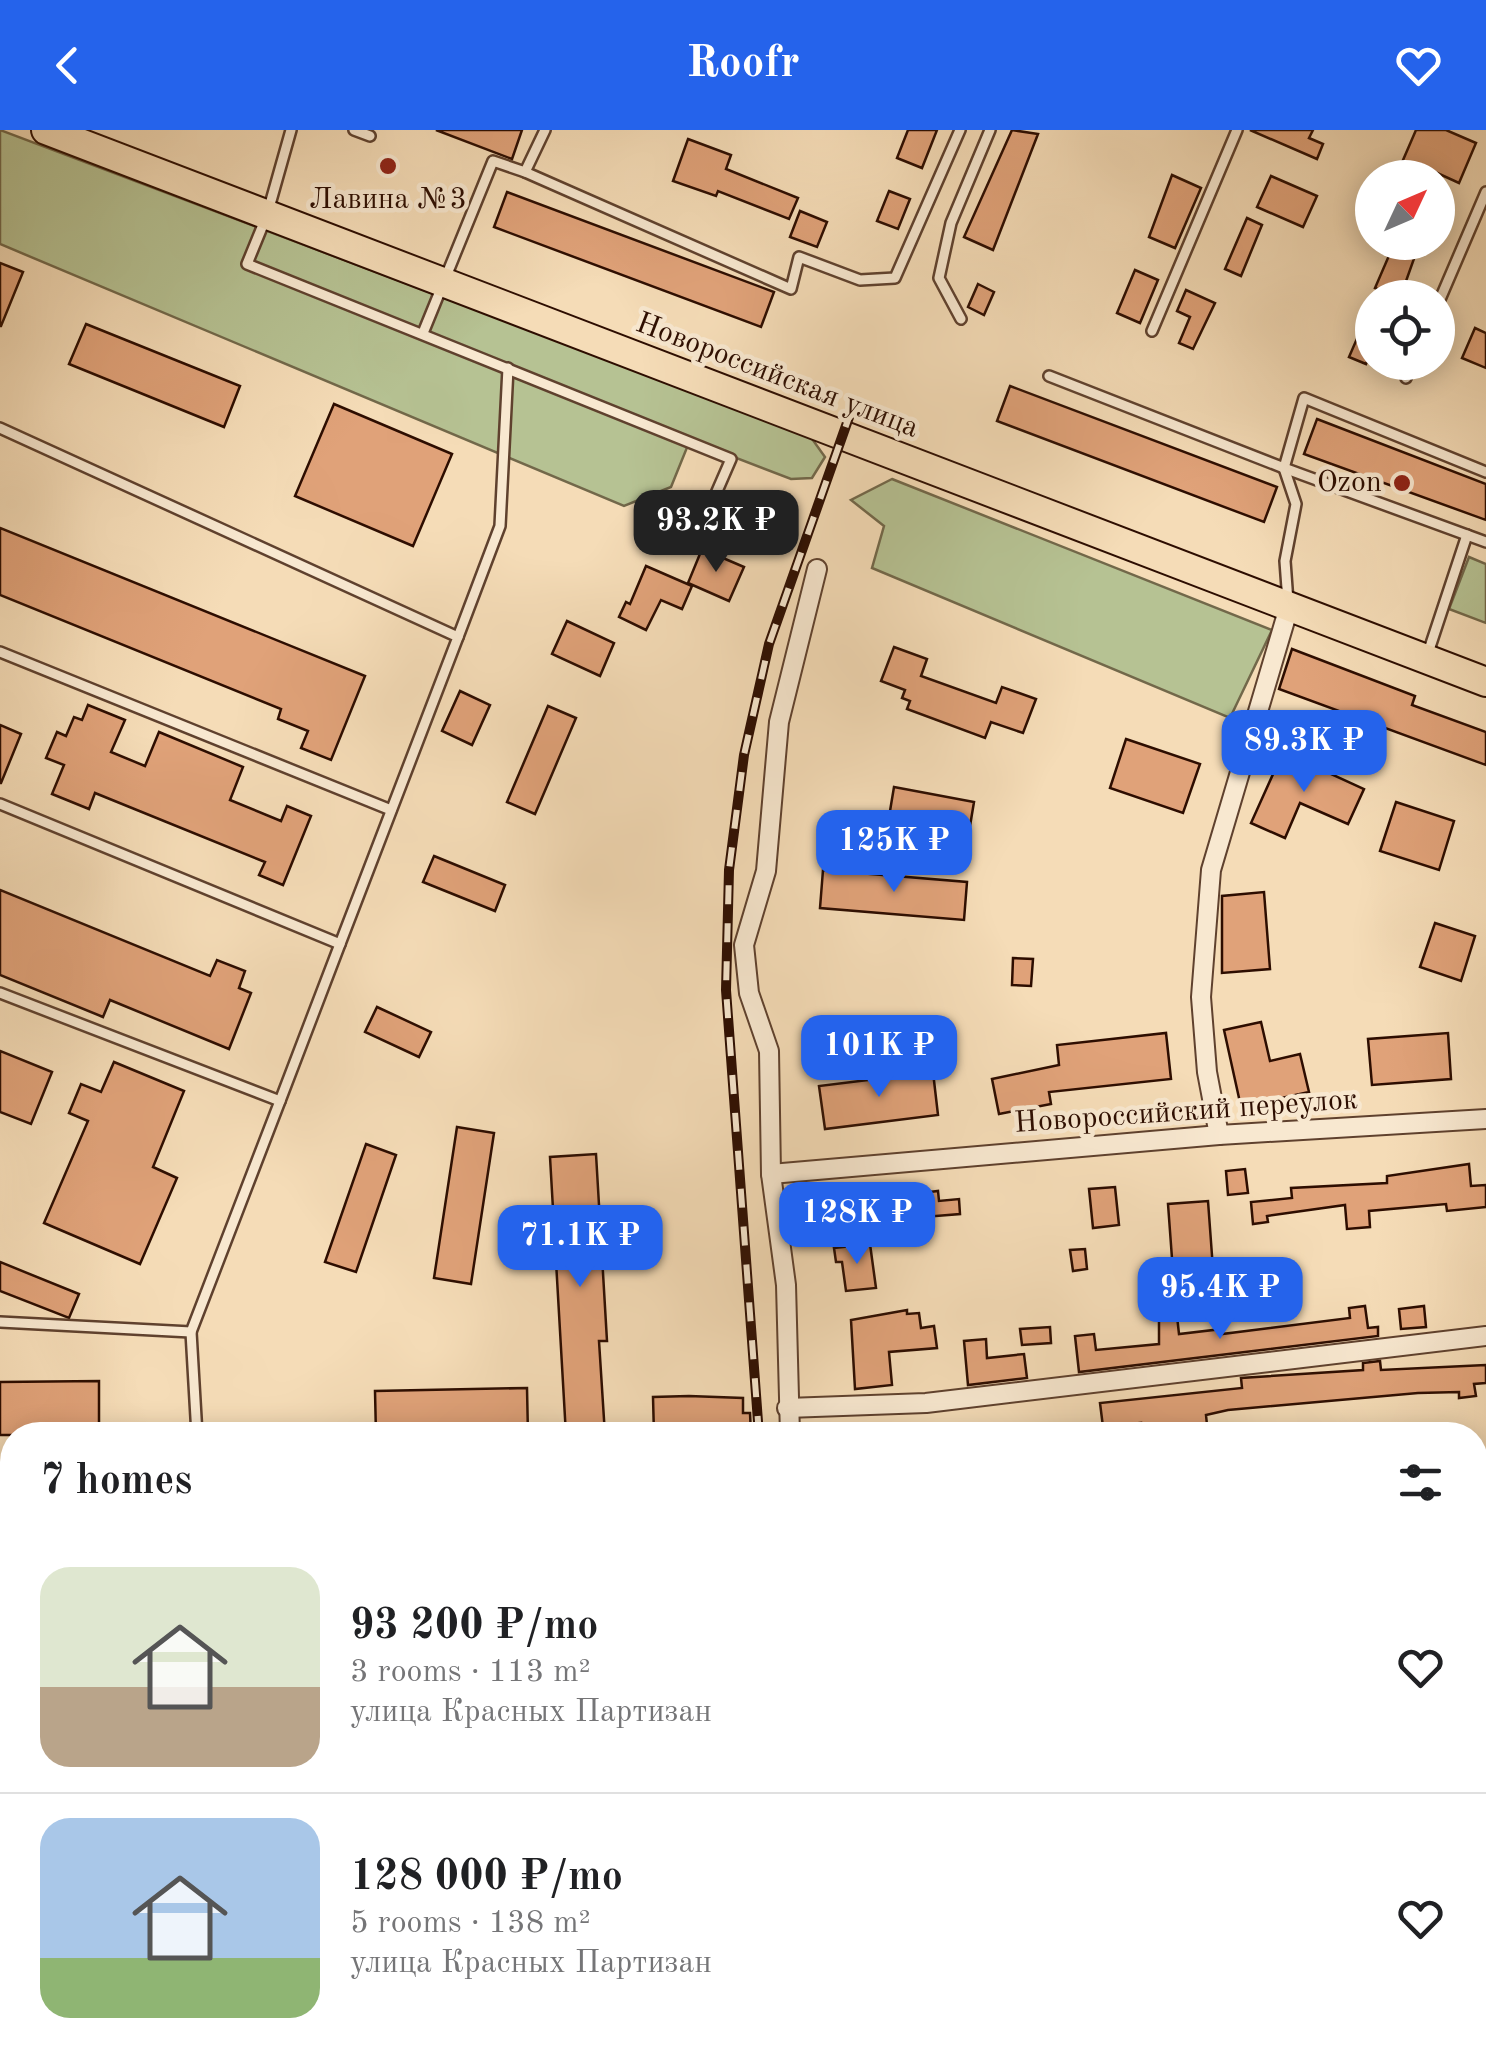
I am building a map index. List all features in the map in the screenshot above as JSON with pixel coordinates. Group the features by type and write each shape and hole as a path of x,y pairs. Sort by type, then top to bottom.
{"main road":[{"name":"Новороссийская улица","path":"46,130 1486,682"}],"street":[{"path":"789,1422 786,1285 770,1174 769,1051 749,993 744,945 766,871 779,722 817,569"},
{"path":"1218,1135 1207,1072 1201,997 1211,870 1289,607"},
{"name":"Новороссийский переулок","path":"770,1174 1218,1135 1486,1119"},
{"path":"787,1408 926,1404 1486,1336"}],"lane":[{"path":"291,130 267,216 247,264 731,459 698,536"},
{"path":"354,130 370,136"},
{"path":"525,172 545,130"},
{"path":"423,334 493,161 791,289 800,257 860,280 896,278 960,130"},
{"path":"961,319 939,278 951,223 990,130"},
{"path":"1152,330 1237,130"},
{"path":"1448,280 1486,192"},
{"path":"196,1422 191,1332 500,526 508,368"},
{"path":"1049,376 1486,542"},
{"path":"1289,607 1285,562 1296,504 1284,468 1304,398 1486,472"},
{"path":"0,428 458,637"},
{"path":"1426,660 1467,535"},
{"path":"0,652 391,810"},
{"path":"0,804 340,944"},
{"path":"0,993 280,1101"},
{"path":"0,1322 191,1332"}],"green space":[{"path":"0,130 810,436 825,457 812,478 791,479 690,440 671,487 624,506 0,244"},
{"path":"892,479 1272,630 1230,718 872,568 884,526 851,500"},
{"path":"1469,557 1486,564 1486,623 1449,609"}],"building":[{"path":"436,130 522,130 512,159"},
{"path":"908,130 937,130 922,168 897,158"},
{"path":"1012,130 1038,134 993,250 964,237"},
{"path":"1250,130 1313,130 1309,138 1323,144 1317,159"},
{"path":"1416,130 1446,130 1476,143 1459,183 1455,181 1455,160 1403,160"},
{"path":"688,139 731,155 726,169 798,198 789,219 718,191 716,196 673,181"},
{"path":"1172,175 1201,188 1175,248 1149,237"},
{"path":"1271,176 1317,196 1303,227 1257,207"},
{"path":"889,191 910,199 898,229 877,221"},
{"path":"507,192 774,292 761,327 494,227"},
{"path":"800,211 827,222 817,247 790,237"},
{"path":"1247,218 1262,225 1241,276 1225,269"},
{"path":"1387,260 1414,260 1406,280 1378,280"},
{"path":"0,263 23,272 1,326 0,326"},
{"path":"1135,270 1158,280 1140,323 1117,313"},
{"path":"978,284 994,292 984,315 968,307"},
{"path":"1186,290 1215,303 1193,349 1179,343 1190,317 1177,311"},
{"path":"86,324 240,386 224,427 69,364"},
{"path":"1475,328 1486,333 1486,368 1462,358"},
{"path":"1010,386 1277,487 1264,522 997,421"},
{"path":"334,404 452,454 413,546 295,496"},
{"path":"1317,419 1486,484 1486,520 1304,454"},
{"path":"0,528 365,676 331,760 301,748 308,731 278,719 281,709 0,595"},
{"path":"702,549 744,567 729,601 688,583"},
{"path":"646,566 692,586 682,609 661,600 646,630 619,617 626,602 630,604"},
{"path":"567,621 614,643 600,676 552,654"},
{"path":"894,647 927,659 921,676 996,703 1002,687 1036,699 1023,733 991,722 985,738 907,709 910,701 902,698 905,690 881,681"},
{"path":"1292,649 1415,696 1412,705 1486,732 1486,765 1279,689"},
{"path":"460,691 490,705 472,745 442,731"},
{"path":"88,705 125,720 111,752 145,766 159,732 243,767 230,800 281,821 287,806 311,816 283,885 259,875 265,862 95,793 89,809 52,794 64,765 46,758 57,732 66,736 74,717 82,720"},
{"path":"548,706 576,718 535,814 507,802"},
{"path":"0,725 21,734 1,783 0,783"},
{"path":"1126,739 1200,764 1183,813 1110,788"},
{"path":"1283,752 1364,789 1348,824 1300,803 1285,838 1251,823"},
{"path":"894,787 974,802 970,826 963,825 961,836 888,823"},
{"path":"1396,802 1454,821 1439,870 1380,851"},
{"path":"434,856 505,885 495,911 423,882"},
{"path":"823,870 967,882 964,920 820,908"},
{"path":"0,890 210,976 217,960 245,971 239,988 251,993 229,1049 110,1000 103,1017 0,975"},
{"path":"1264,892 1270,969 1222,973 1222,896"},
{"path":"1435,923 1475,936 1461,981 1420,967"},
{"path":"1013,958 1033,959 1031,986 1012,985"},
{"path":"377,1007 431,1032 419,1057 365,1032"},
{"path":"1261,1022 1270,1061 1300,1054 1309,1092 1241,1107 1224,1030"},
{"path":"1166,1033 1171,1079 1049,1092 1051,1104 999,1114 992,1079 1059,1065 1057,1045"},
{"path":"1448,1033 1451,1079 1372,1085 1368,1039"},
{"path":"0,1051 52,1072 31,1124 0,1112"},
{"path":"114,1062 184,1091 153,1167 177,1178 140,1264 44,1223 88,1121 69,1113 81,1084 101,1092"},
{"path":"933,1072 938,1115 825,1129 819,1086"},
{"path":"457,1127 494,1133 471,1284 434,1278"},
{"path":"366,1144 396,1155 356,1272 325,1262"},
{"path":"596,1154 607,1341 599,1341 604,1422 565,1422 550,1157"},
{"path":"1469,1164 1471,1186 1486,1185 1486,1207 1447,1211 1446,1204 1369,1211 1370,1227 1347,1229 1345,1205 1267,1216 1268,1222 1253,1224 1251,1202 1292,1198 1291,1188 1387,1183 1387,1176"},
{"path":"1245,1169 1248,1193 1228,1195 1226,1171"},
{"path":"1115,1187 1119,1225 1093,1228 1089,1189"},
{"path":"938,1191 939,1201 959,1199 960,1214 924,1217 921,1193"},
{"path":"1208,1201 1213,1269 1173,1272 1168,1204"},
{"path":"877,1202 880,1231 863,1233 860,1204"},
{"path":"870,1244 876,1288 846,1291 842,1262 836,1262 834,1248"},
{"path":"1085,1249 1087,1269 1073,1271 1070,1250"},
{"path":"0,1262 79,1294 69,1318 0,1291"},
{"path":"1365,1306 1368,1328 1378,1327 1378,1336 1079,1372 1075,1336 1094,1334 1096,1350 1159,1344 1159,1318 1177,1316 1179,1334 1222,1329 1222,1334 1350,1318 1349,1308"},
{"path":"1424,1306 1426,1327 1401,1329 1399,1309"},
{"path":"907,1310 907,1314 919,1313 921,1328 934,1326 937,1348 889,1352 892,1385 855,1389 851,1320"},
{"path":"1050,1327 1051,1343 1022,1345 1020,1329"},
{"path":"986,1339 987,1358 1024,1354 1027,1378 968,1385 964,1341"},
{"path":"1380,1361 1381,1370 1486,1365 1486,1383 1474,1384 1476,1396 1459,1398 1459,1392 1418,1393 1228,1410 1206,1415 1207,1422 1102,1422 1100,1403 1242,1388 1241,1378 1363,1370 1363,1363"},
{"path":"99,1381 99,1422 0,1422 0,1382"},
{"path":"527,1388 528,1422 376,1422 375,1391"},
{"path":"653,1397 743,1398 743,1413 750,1413 750,1422 654,1422"}],"railway":[{"path":"758,1422 726,990 729,870 744,755 769,644 854,403"}],"place":[{"name":"Лавина №3","path":"388,166"},
{"name":"Ozon","path":"1402,483"}]}
